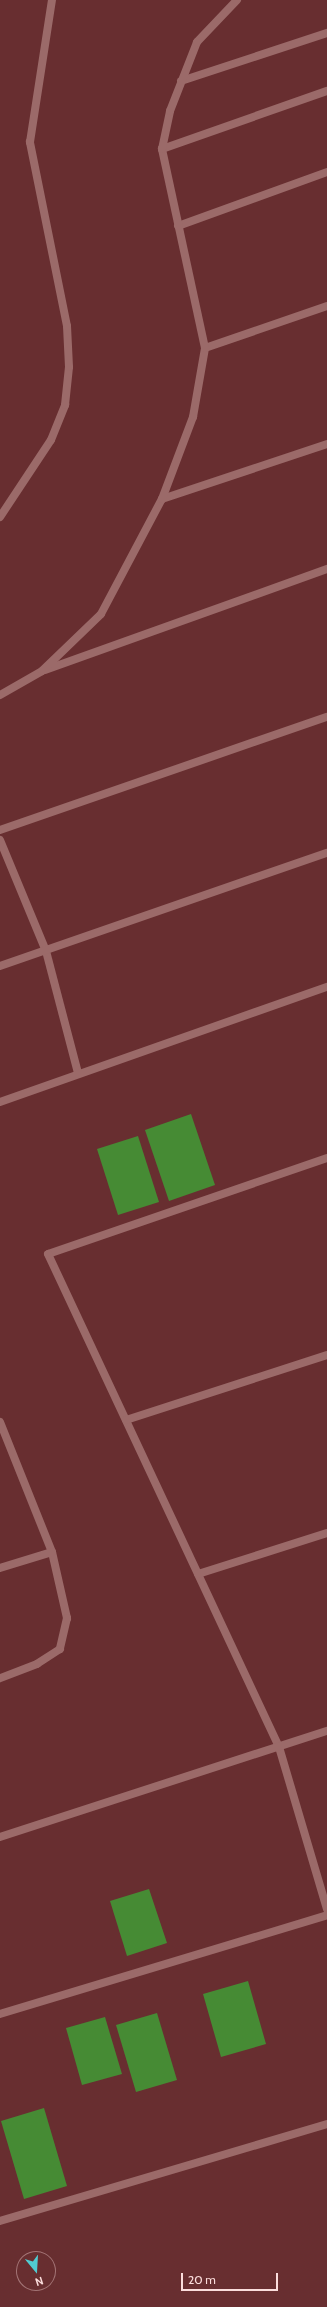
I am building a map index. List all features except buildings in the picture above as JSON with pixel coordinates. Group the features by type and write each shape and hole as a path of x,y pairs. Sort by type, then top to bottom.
{"street":[{"path":"0,517 51,440 66,404 69,367 67,326 30,142 52,0"},
{"path":"42,672 101,614 162,499 193,417 205,348 162,149 170,111 197,42 236,0"},
{"path":"181,81 327,33"},
{"path":"162,149 327,91"},
{"path":"178,226 327,172"},
{"path":"205,348 327,306"},
{"path":"162,499 327,444"},
{"path":"0,695 42,672 327,569"},
{"path":"0,830 327,717"},
{"path":"0,840 46,951 78,1073"},
{"path":"0,966 327,853"},
{"path":"0,1102 78,1073 327,987"},
{"path":"327,1158 48,1254 279,1747 327,1909"},
{"path":"126,1420 327,1355"},
{"path":"0,1422 52,1552 67,1618 60,1650 37,1664 0,1678"},
{"path":"198,1574 327,1533"},
{"path":"0,1568 52,1552"},
{"path":"0,1837 327,1731"},
{"path":"0,2014 327,1915"},
{"path":"0,2221 327,2124"}]}
